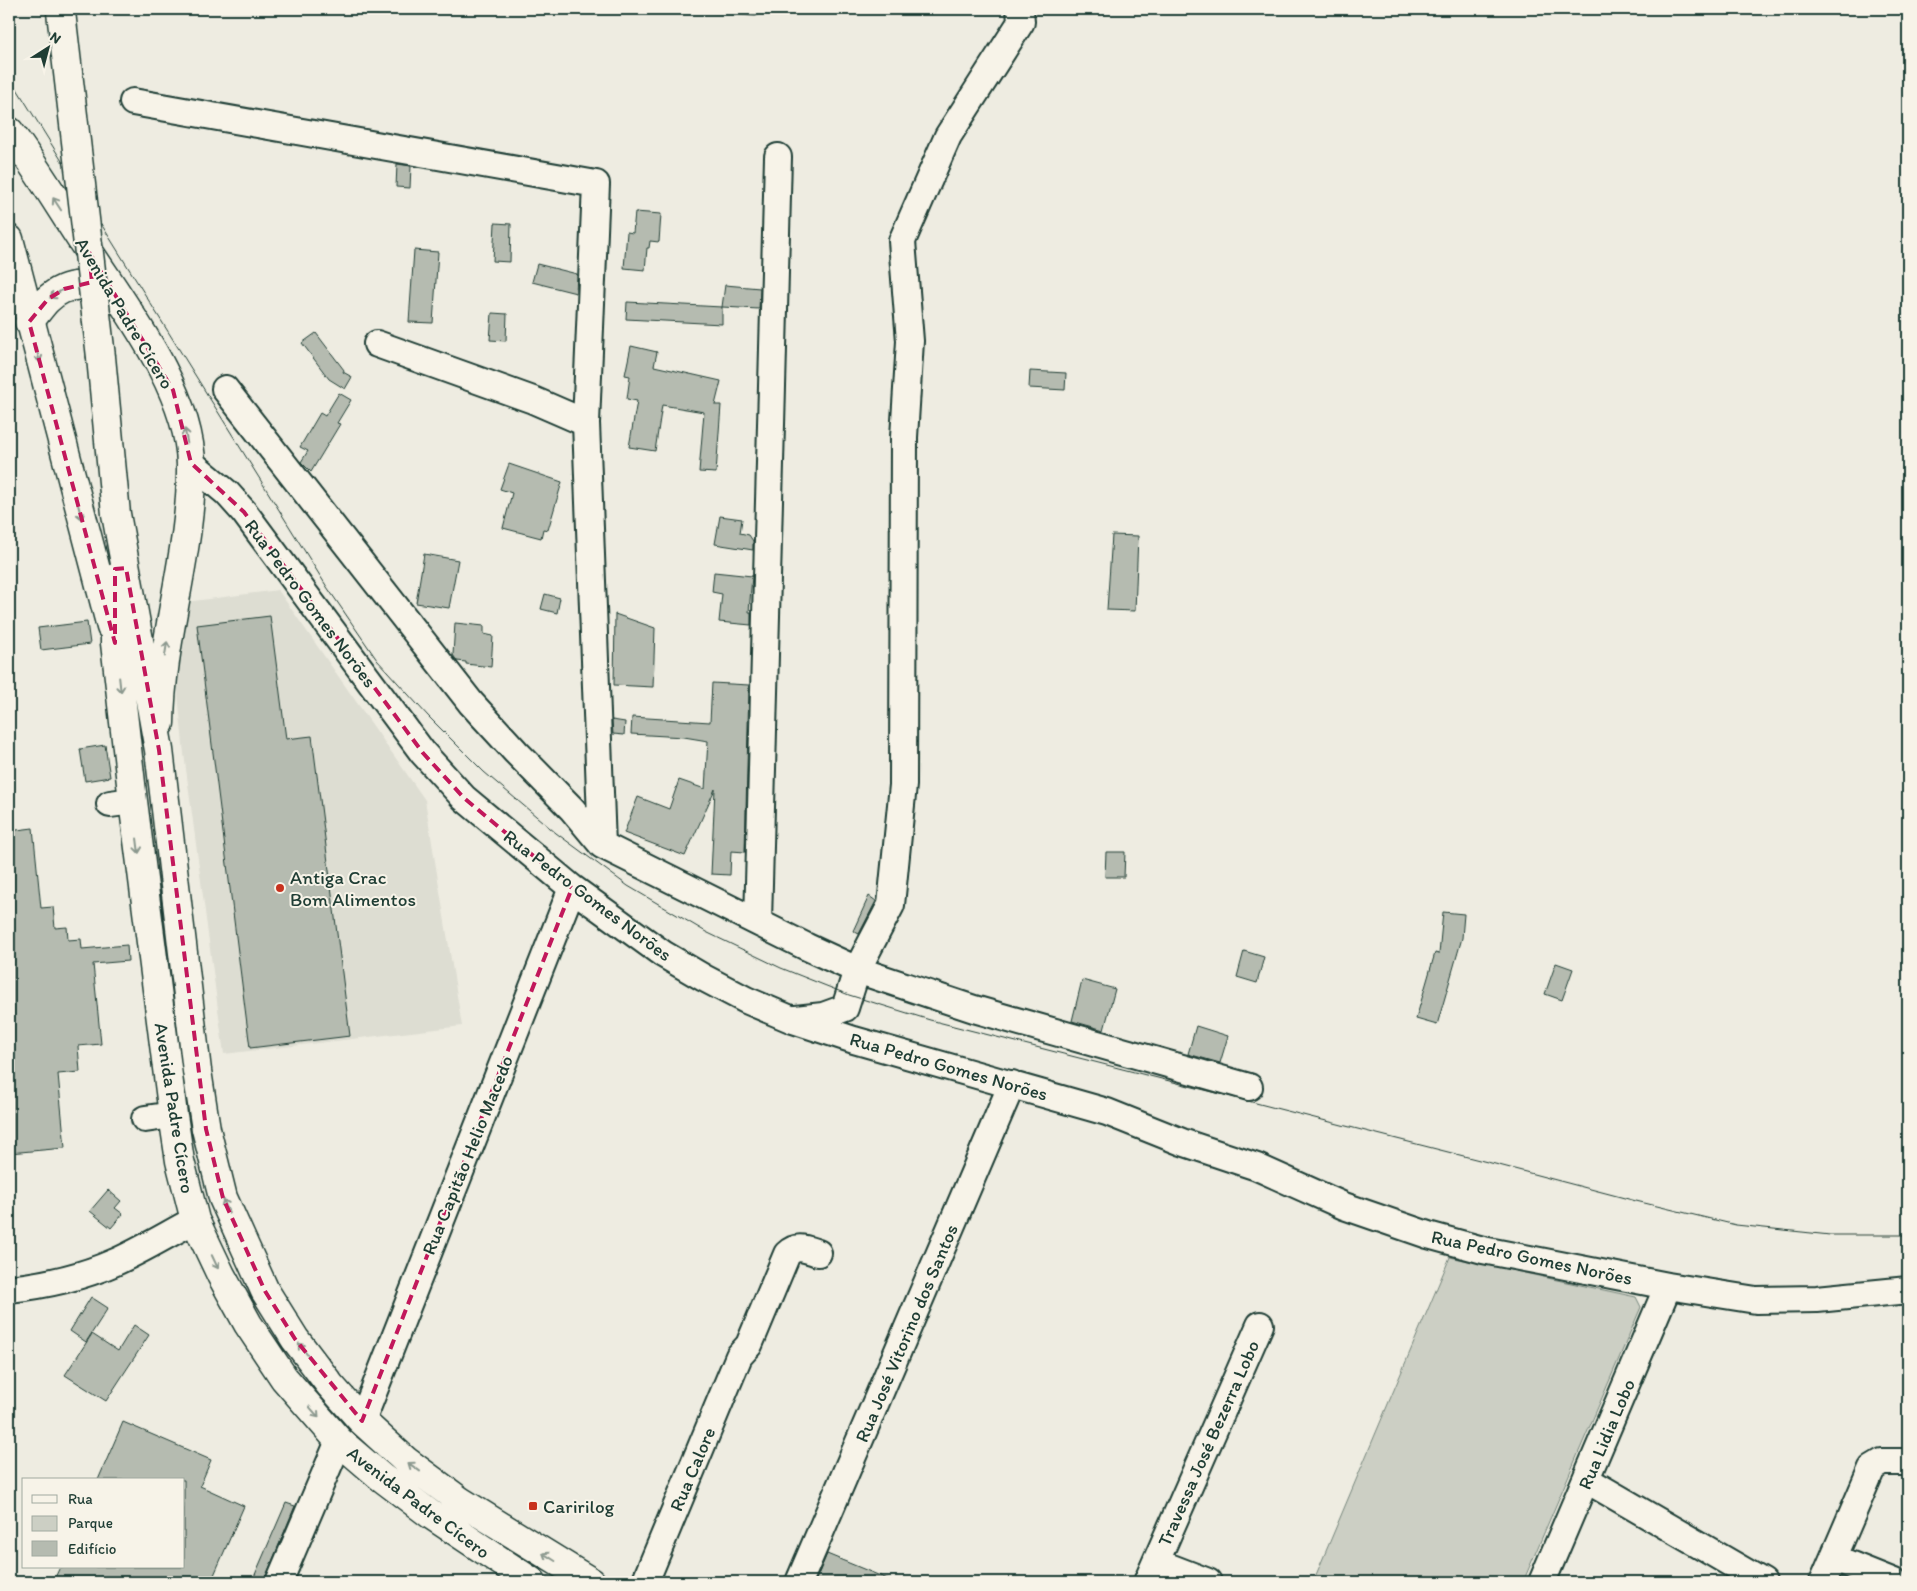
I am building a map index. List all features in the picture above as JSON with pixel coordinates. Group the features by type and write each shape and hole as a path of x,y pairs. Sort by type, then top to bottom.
{"main road":[{"name":"Avenida Padre Cícero","path":"61,11 101,357 116,514 159,750 197,1071 206,1129 223,1198 265,1291 295,1339 330,1385 362,1421 406,1461 460,1501 591,1582"},
{"name":"Avenida Padre Cícero","path":"9,131 146,340 173,390 184,425 191,463 187,528 160,694 159,750"},
{"name":"Avenida Padre Cícero","path":"9,240 115,644"},
{"path":"29,322 48,300 64,289 83,284 104,292 128,313"},
{"name":"Avenida Padre Cícero","path":"116,514 115,644 121,802 180,1161 195,1220 220,1275 248,1324 284,1378 339,1441 381,1477 516,1578"}],"street":[{"path":"845,1008 857,970 891,905 903,785 904,437 910,341 902,241 948,136 1021,22 1020,9"},
{"path":"133,102 596,184 586,423 602,845"},
{"path":"758,922 778,157"},
{"path":"377,344 533,400 586,423"},
{"path":"226,389 471,703 572,809 602,845 857,970 974,1009 1249,1087"},
{"name":"Rua Pedro Gomes Norões","path":"191,463 227,493 244,512 423,754 464,798 572,888 671,959 746,1000 793,1020 854,1040 1107,1112 1182,1142 1257,1167 1344,1206 1428,1235 1483,1250 1542,1263 1756,1300 1817,1299 1908,1290"},
{"name":"Rua Capitão Helio Macedo","path":"362,1421 572,888"},
{"path":"793,1020 823,1016 845,1008"},
{"path":"845,1008 867,1032 892,1050"},
{"name":"Rua José Vitorino dos Santos","path":"800,1582 1012,1084"},
{"path":"146,1119 173,1115"},
{"path":"9,1289 44,1285 78,1276 114,1263 195,1220"},
{"name":"Rua Calore","path":"644,1582 739,1356 749,1346 787,1254 792,1249 798,1247 818,1253"},
{"name":"Rua Lidia Lobo","path":"1542,1582 1668,1286"},
{"name":"Travessa José Bezerra Lobo","path":"1208,1582 1152,1572 1260,1325"},
{"path":"280,1582 339,1441"},
{"path":"1823,1582 1872,1468 1882,1462 1908,1462"},
{"path":"1587,1480 1763,1582"},
{"path":"1834,1558 1894,1582"}],"highlighted area":[{"path":"89,252 173,390 191,463 244,512 423,753 464,798 572,888 362,1421 295,1339 265,1291 223,1198 206,1129 159,750 126,568 115,569 115,643 29,322 48,299 64,289 92,282"}],"shaded area":[{"path":"278,590 425,800 462,1026 224,1054 184,754 175,665 186,602"}],"green space":[{"path":"1450,1257 1636,1297 1641,1307 1523,1582 1313,1582"}],"building":[{"path":"397,164 411,166 410,188 396,187"},
{"path":"635,212 661,214 659,242 650,241 649,248 647,248 645,270 624,268 627,232 633,233"},
{"path":"495,223 511,224 510,262 493,261"},
{"path":"414,250 438,252 433,323 409,322"},
{"path":"537,264 577,274 576,293 532,282"},
{"path":"725,285 760,288 759,309 722,307"},
{"path":"627,302 722,307 722,324 626,319"},
{"path":"492,313 507,314 506,341 490,340"},
{"path":"316,333 344,370 343,372 352,377 345,389 329,379 302,343"},
{"path":"631,346 657,352 654,366 721,381 715,405 721,405 716,473 699,472 704,412 662,405 655,451 629,447 637,401 627,399 630,376 625,375"},
{"path":"1030,371 1066,373 1065,390 1029,388"},
{"path":"339,393 351,400 337,423 340,424 311,472 301,462 308,451 300,447 320,413 325,416"},
{"path":"509,464 562,482 548,530 543,529 541,538 503,528 512,493 500,489"},
{"path":"720,516 742,519 740,533 749,535 753,541 753,550 715,544"},
{"path":"1112,535 1138,536 1135,611 1107,610"},
{"path":"424,554 458,560 449,608 416,603"},
{"path":"714,572 752,576 749,612 751,612 751,625 719,622 722,594 712,592"},
{"path":"545,594 560,598 557,613 541,609"},
{"path":"615,614 655,628 653,687 614,685"},
{"name":"Antiga Crac Bom Alimentos","path":"270,616 286,739 312,736 350,1036 250,1048 197,625"},
{"path":"87,622 90,644 41,650 38,628"},
{"path":"455,623 484,626 484,634 493,636 491,667 457,661 453,655"},
{"path":"712,683 749,685 745,852 731,851 730,875 711,874 715,789 685,856 624,833 638,797 669,809 679,780 705,789 708,741 684,737 631,734 632,717 710,722"},
{"path":"612,720 625,722 624,735 613,734"},
{"path":"105,745 110,777 85,781 80,749"},
{"path":"33,828 41,908 53,907 55,928 67,927 68,940 81,939 82,949 127,945 128,961 93,964 101,1044 78,1046 80,1072 58,1074 65,1148 9,1153 9,831"},
{"path":"1106,852 1125,852 1124,877 1105,877"},
{"path":"869,896 876,901 859,934 853,931"},
{"path":"1443,912 1464,914 1462,938 1437,1025 1416,1019 1435,953 1439,954"},
{"path":"1244,951 1264,957 1257,983 1237,977"},
{"path":"1556,963 1573,969 1562,1000 1545,994"},
{"path":"1082,980 1115,989 1104,1030 1072,1021"},
{"path":"1196,1026 1228,1036 1220,1063 1188,1054"},
{"path":"108,1190 121,1201 115,1208 123,1214 111,1228 90,1211"},
{"path":"91,1297 108,1308 86,1342 70,1331"},
{"path":"134,1325 149,1335 106,1401 65,1375 92,1334 118,1351"},
{"path":"123,1422 211,1460 200,1486 244,1506 211,1582 53,1582 60,1568 185,1568 185,1478 99,1478"},
{"path":"286,1503 295,1506 264,1581 254,1577"},
{"path":"827,1554 895,1582 815,1582"}],"waterway":[{"path":"696,9 755,14 765,9"}],"tram line":[{"path":"9,76 327,587 377,660 428,716 484,772 556,833 628,886 706,932 781,968 849,995 930,1020 1736,1225 1830,1235 1908,1235"}],"place":[{"name":"Antiga Crac Bom Alimentos","path":"280,888"},
{"name":"Caririlog","path":"533,1506"}]}
